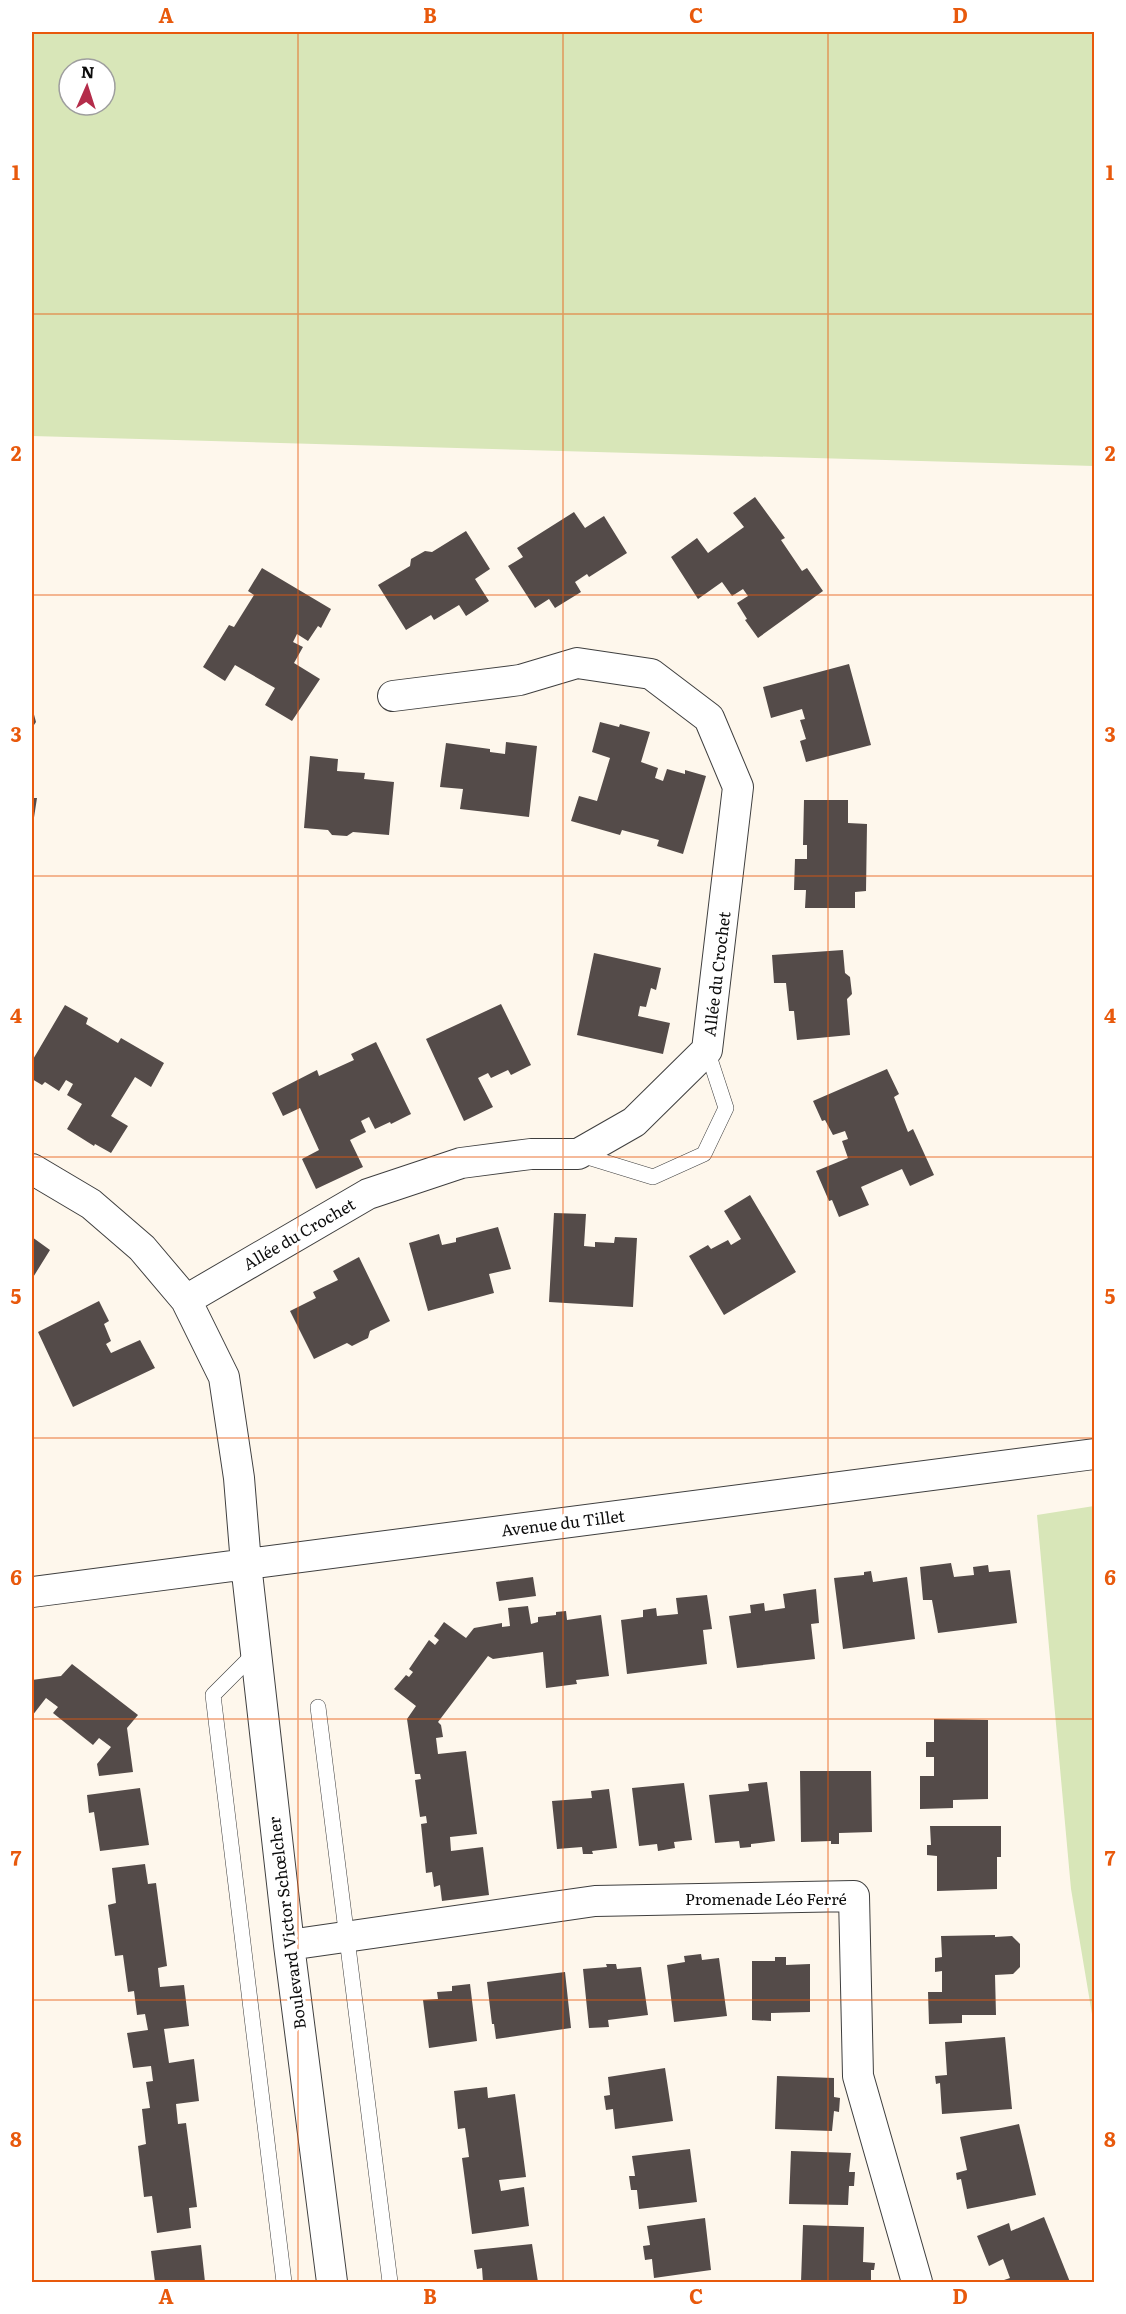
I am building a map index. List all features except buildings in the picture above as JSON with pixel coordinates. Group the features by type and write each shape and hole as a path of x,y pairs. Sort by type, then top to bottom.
{"street":[{"name":"Allée du Crochet","path":"186,1300 368,1194 461,1163 531,1154 578,1154 634,1122 707,1050 738,787 709,718 651,674 577,663 520,680 393,696"},
{"name":"Boulevard Victor Schœlcher","path":"32,1169 91,1204 142,1248 186,1300 224,1377 239,1478 246,1564 289,1945 332,2283"},
{"name":"Avenue du Tillet","path":"32,1592 1095,1454"},
{"name":"Promenade Léo Ferré","path":"289,1945 595,1901 854,1896 858,2076 917,2283"}],"lane":[{"path":"578,1154 653,1177 704,1154 726,1108 707,1050"},
{"path":"256,1652 213,1695 284,2283"},
{"path":"318,1707 390,2283"}],"green space":[{"path":"32,32 1094,32 1094,466 32,436"},
{"path":"1094,1506 1094,2026 1071,1889 1037,1515"}]}
